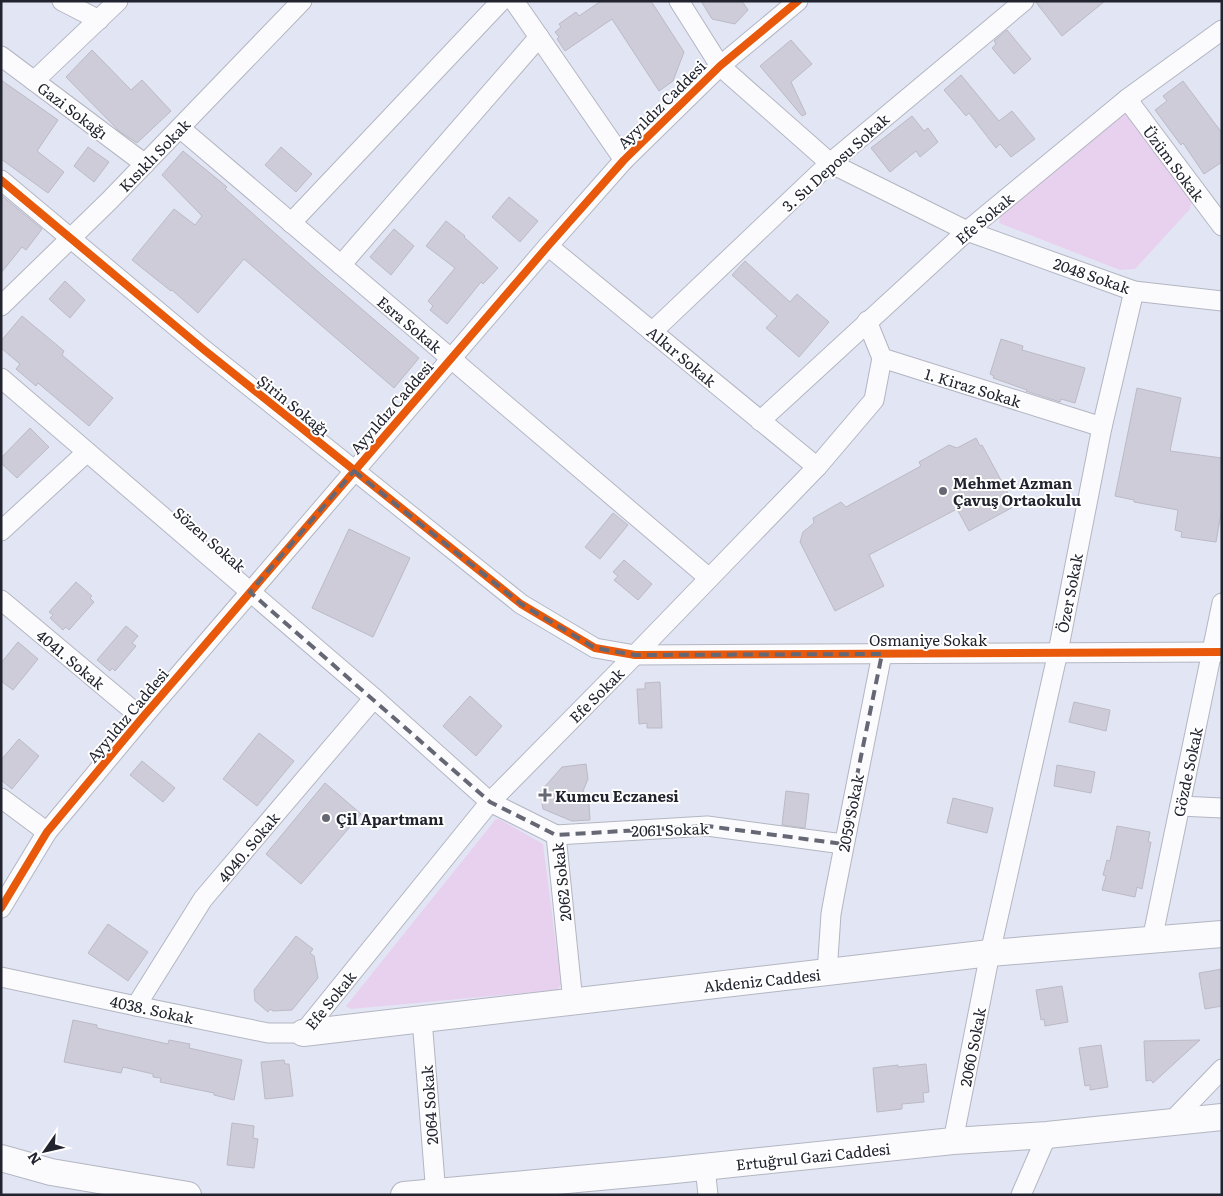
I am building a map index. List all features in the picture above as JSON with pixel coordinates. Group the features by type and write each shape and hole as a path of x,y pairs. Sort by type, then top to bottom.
{"main road":[{"name":"Akdeniz Caddesi","path":"303,1034 990,953 1222,934"},
{"name":"Ertuğrul Gazi Caddesi","path":"404,1195 547,1188 705,1167 953,1141 1047,1135 1222,1117"},
{"path":"1,1158 51,1172 177,1194"}],"street":[{"path":"62,1 99,20"},
{"path":"34,81 118,1"},
{"name":"Kısıklı Sokak","path":"2,305 146,164 302,1"},
{"path":"291,223 501,1"},
{"path":"514,1 624,160"},
{"name":"2048 Sokak","path":"678,1 720,66 830,163 967,231 1134,291 1222,301"},
{"name":"Ayyıldız Caddesi","path":"1,908 48,832 142,718 548,246 624,160 720,66 798,1"},
{"name":"3. Su Deposu Sokak","path":"652,332 830,163 1024,1"},
{"name":"Efe Sokak","path":"760,421 967,231 1127,99 1222,30"},
{"path":"340,265 540,38"},
{"name":"Gazi Sokağı","path":"1,56 146,164"},
{"name":"Üzüm Sokak","path":"1127,99 1222,226"},
{"name":"Esra Sokak","path":"180,128 709,578"},
{"name":"Şirin Sokağı","path":"1,180 204,349 521,604 595,648 635,655"},
{"name":"Alkır Sokak","path":"548,246 817,466"},
{"name":"Özer Sokak","path":"990,953 1058,652 1102,427 1134,291"},
{"path":"867,321 882,358"},
{"name":"Efe Sokak","path":"303,1034 490,802 817,466 874,400 882,358"},
{"name":"1. Kiraz Sokak","path":"882,358 1102,427"},
{"name":"Sözen Sokak","path":"1,378 374,698 490,802"},
{"path":"1,531 87,452"},
{"name":"4041. Sokak","path":"1,600 142,718"},
{"name":"Gözde Sokak","path":"1152,940 1180,806 1217,652 1222,603"},
{"name":"Osmaniye Sokak","path":"635,655 1217,652"},
{"name":"2059 Sokak","path":"827,973 831,914 882,654"},
{"name":"4040. Sokak","path":"136,1006 203,899 374,698"},
{"path":"1,798 48,832"},
{"name":"2062 Sokak","path":"490,802 556,835 573,1002"},
{"path":"1180,806 1222,808"},
{"name":"2061 Sokak","path":"556,835 707,826 844,844"},
{"name":"2060 Sokak","path":"953,1141 990,953"},
{"name":"4038. Sokak","path":"1,977 268,1033 303,1034"},
{"name":"2064 Sokak","path":"422,1019 436,1193"},
{"path":"1170,1123 1222,1069"},
{"path":"1021,1195 1047,1135"},
{"path":"705,1167 708,1195"}],"highlighted area":[{"path":"354,471 521,604 595,648 635,655 882,654 843,844 707,826 556,835 490,802 250,592"}],"shaded area":[{"path":"1123,114 1131,116 1192,200 1190,209 1135,269 1120,270 999,223 1000,216"},
{"path":"496,819 543,844 561,984 557,990 351,1009 346,1006"}],"building":[{"path":"601,1 651,1 684,52 673,81 659,91 612,19 565,51 555,32 561,27 559,24 576,12 579,16"},
{"path":"701,1 742,1 748,10 735,24 712,19"},
{"path":"1035,1 1105,1 1062,36"},
{"path":"1007,30 1031,59 1014,74 992,48 996,44 994,41"},
{"path":"791,40 812,64 791,82 806,114 802,116 760,66"},
{"path":"92,50 131,90 142,80 171,111 137,143 119,131 66,77"},
{"path":"961,75 999,121 1012,111 1035,139 1011,157 1000,144 996,148 969,113 966,116 944,90"},
{"path":"1,80 58,120 37,151 64,172 48,193 1,159"},
{"path":"1183,81 1222,133 1222,162 1204,174 1183,143 1181,145 1155,110 1167,101 1163,96"},
{"path":"912,116 924,131 928,128 938,142 920,157 916,151 890,172 871,148"},
{"path":"88,147 109,162 94,182 74,166"},
{"path":"281,147 312,174 296,192 265,165"},
{"path":"183,151 227,187 225,189 419,358 394,388 244,259 198,313 172,290 132,260 174,209 195,225 202,216 162,175"},
{"path":"1,195 42,229 26,250 22,247 1,273"},
{"path":"509,197 538,221 520,242 492,217"},
{"path":"446,221 465,236 498,268 483,284 481,282 447,324 430,310 433,306 428,301 455,268 426,246"},
{"path":"394,229 414,246 391,275 370,257"},
{"path":"745,261 790,302 797,294 829,322 799,357 766,328 777,316 732,275"},
{"path":"65,281 85,300 70,318 49,299"},
{"path":"22,316 64,351 62,355 113,398 89,426 38,383 36,386 16,369 20,364 1,348 1,341"},
{"path":"1001,339 1023,346 1022,350 1085,368 1075,403 1061,399 1060,402 993,378 994,376 990,374"},
{"path":"1137,388 1181,398 1170,451 1222,458 1222,508 1216,542 1181,537 1182,532 1175,530 1178,510 1134,502 1134,500 1115,496"},
{"path":"30,428 49,447 17,478 1,463 1,458"},
{"path":"976,438 980,446 982,445 1015,506 969,531 957,509 869,555 884,586 835,611 800,542 803,532 814,523 813,518 841,502 846,507 921,466 919,462 949,445 957,448"},
{"path":"613,513 628,525 600,559 585,547"},
{"path":"349,529 410,558 373,637 312,608"},
{"path":"624,560 652,584 638,600 614,580 618,576 613,572"},
{"path":"76,582 92,596 90,598 94,602 69,630 66,627 63,630 50,618 53,615 49,612"},
{"path":"126,626 138,636 132,643 136,646 115,671 112,668 110,671 97,660"},
{"path":"18,642 38,659 13,690 1,681 1,663"},
{"path":"660,682 662,728 647,728 647,723 639,724 637,689 645,689 645,683"},
{"path":"470,696 502,726 476,756 443,726"},
{"path":"1074,702 1110,710 1106,731 1069,722"},
{"path":"259,733 294,761 257,806 223,779"},
{"path":"19,739 39,756 12,789 1,780 1,760"},
{"path":"142,761 175,788 163,802 130,775"},
{"path":"586,764 588,779 583,791 589,804 590,820 572,821 543,809 540,792 562,767"},
{"path":"1057,765 1095,772 1091,793 1054,786"},
{"path":"325,783 361,814 301,884 266,854"},
{"path":"786,791 809,794 805,828 782,825"},
{"path":"953,798 993,808 987,833 947,823"},
{"path":"1117,826 1150,832 1148,842 1151,842 1142,889 1137,887 1135,897 1102,890 1106,876 1103,875 1107,860 1110,861"},
{"path":"108,924 148,952 128,981 88,953"},
{"path":"296,936 313,949 310,953 314,956 318,978 292,1010 273,1011 270,1009 268,1012 255,1001 254,990"},
{"path":"1222,969 1222,1006 1205,1009 1199,973"},
{"path":"1062,986 1068,1022 1045,1026 1044,1019 1041,1020 1036,990"},
{"path":"73,1020 97,1025 97,1028 168,1044 169,1040 190,1044 189,1048 242,1060 234,1100 214,1095 214,1093 160,1082 161,1078 153,1077 153,1074 123,1067 121,1073 64,1062"},
{"path":"1200,1040 1153,1083 1151,1080 1146,1081 1144,1041"},
{"path":"1101,1045 1108,1087 1090,1090 1090,1085 1085,1086 1079,1048"},
{"path":"284,1060 285,1064 289,1064 293,1096 265,1099 261,1062"},
{"path":"926,1064 929,1092 923,1093 924,1102 902,1104 902,1109 877,1112 873,1068"},
{"path":"232,1123 254,1126 253,1138 258,1139 254,1168 227,1165"}],"cycle path":[{"path":"1,908 47,832 142,718 548,246 624,160 720,66 798,1"},
{"path":"1,180 203,349 521,604 595,648 635,655 1222,652"}],"place":[{"name":"Mehmet Azman Çavuş Ortaokulu","path":"943,491"},
{"name":"Kumcu Eczanesi","path":"545,795"},
{"name":"Çil Apartmanı","path":"326,818"}]}
